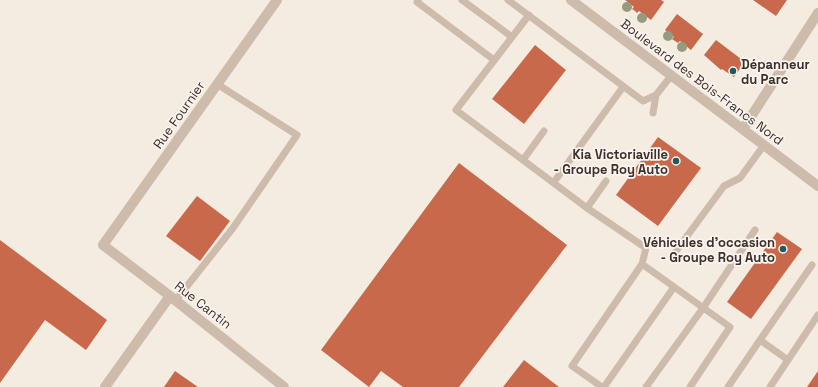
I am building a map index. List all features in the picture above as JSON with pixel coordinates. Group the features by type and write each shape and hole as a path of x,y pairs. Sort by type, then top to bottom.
{"street":[{"name":"Rue Fournier","path":"103,245 277,0"},
{"name":"Boulevard des Bois-Francs Nord","path":"571,0 818,186"},
{"path":"743,129 818,13"},
{"name":"Rue Cantin","path":"103,245 173,298 284,387"},
{"path":"105,387 173,298"}],"lane":[{"path":"418,0 417,2 494,60"},
{"path":"462,0 512,37"},
{"path":"508,0 643,101 656,95 671,76"},
{"path":"529,15 456,110 587,208 646,248 642,264 572,366 603,387 674,287"},
{"path":"173,298 233,228 297,135 217,84"},
{"path":"554,182 623,87"},
{"path":"653,113 656,95"},
{"path":"523,160 544,131"},
{"path":"676,251 724,186 740,178 764,145"},
{"path":"587,208 606,181"},
{"path":"646,387 703,308 755,230"},
{"path":"642,264 730,327 690,387"},
{"path":"728,387 812,265"},
{"path":"770,387 818,315"},
{"path":"760,340 788,360"}],"building":[{"path":"625,0 661,0 664,2 651,20 639,11 637,13 632,9 634,7"},
{"path":"753,0 787,0 776,16"},
{"path":"677,14 703,34 691,50 680,41 678,43 672,39 674,37 665,30"},
{"path":"716,40 745,62 734,77 722,69 721,70 704,55"},
{"path":"535,45 566,70 524,124 492,99"},
{"path":"658,137 701,168 658,226 616,195"},
{"path":"459,163 567,245 459,387 403,387 381,371 369,387 321,350"},
{"path":"197,196 230,221 200,261 166,236"},
{"path":"777,232 802,249 751,319 727,302"},
{"path":"0,240 107,320 86,350 45,320 0,383"},
{"path":"524,360 559,387 503,387"},
{"path":"175,371 198,387 164,387"},
{"path":"818,371 818,387 807,387"}],"place":[{"name":"Dépanneur du Parc","path":"733,71"},
{"name":"Kia Victoriaville - Groupe Roy Auto","path":"676,161"},
{"name":"Véhicules d'occasion - Groupe Roy Auto","path":"783,249"}]}
